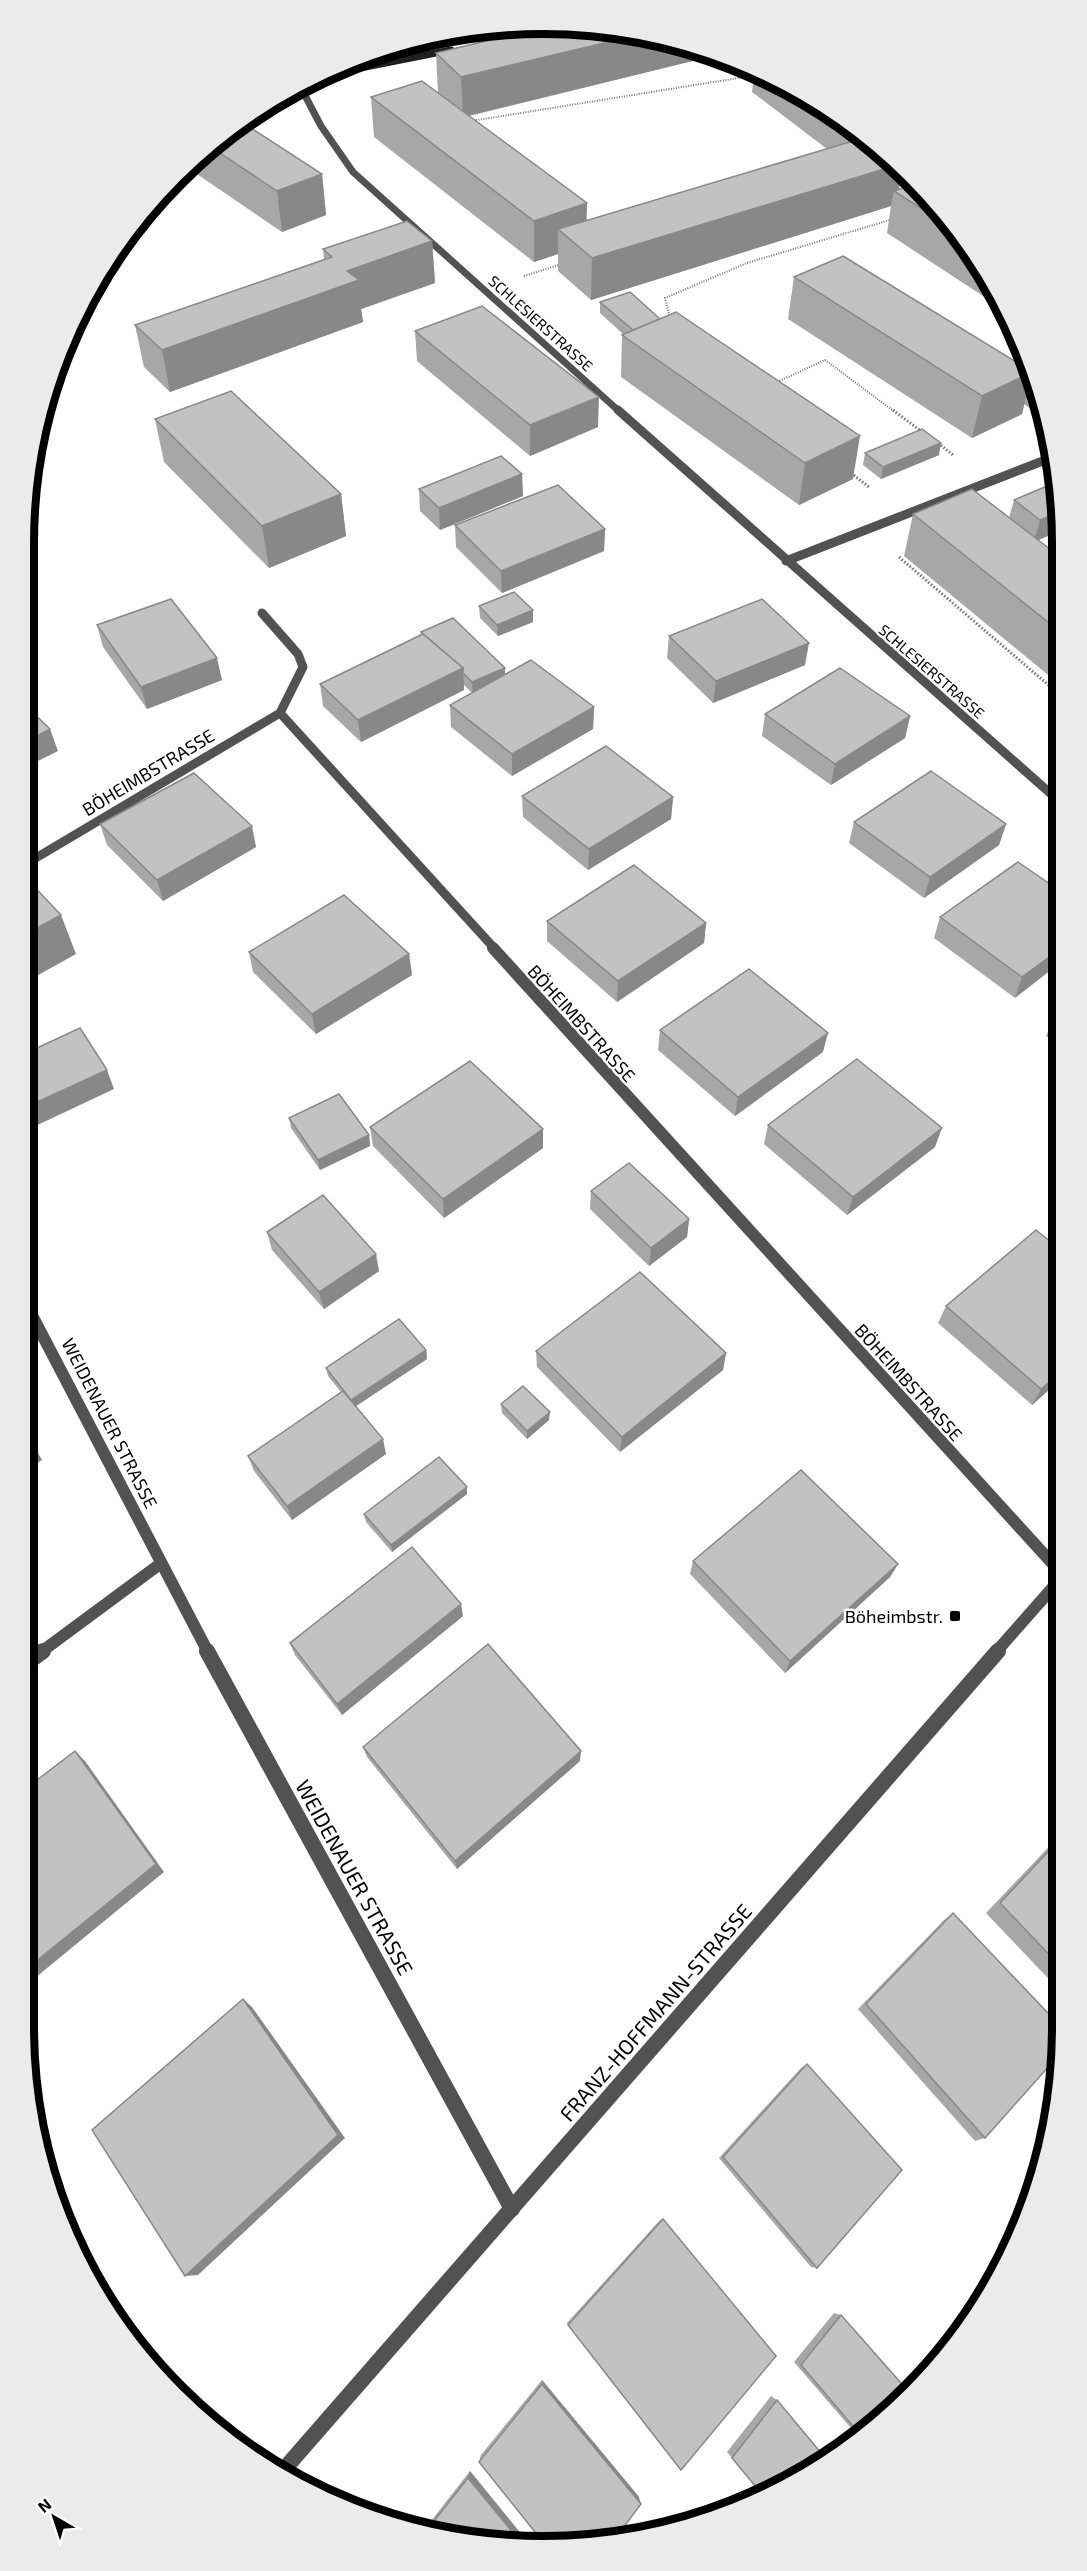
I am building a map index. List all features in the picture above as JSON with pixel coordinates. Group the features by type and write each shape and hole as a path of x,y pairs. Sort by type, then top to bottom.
{"street":[{"path":"365,67 464,48"},
{"name":"SCHLESIERSTRASSE","path":"304,94 321,126 353,172 786,561 1052,795"},
{"path":"786,561 1045,460"},
{"path":"262,613 298,654 303,668 280,713"},
{"name":"BÖHEIMBSTRASSE","path":"34,859 280,713 1052,1564"},
{"name":"WEIDENAUER STRASSE","path":"34,1319 160,1564 512,2209"},
{"path":"34,1658 160,1564"},
{"name":"FRANZ-HOFFMANN-STRASSE","path":"287,2467 1052,1587"}],"path":[{"path":"467,122 746,77"},
{"path":"677,325 669,317 665,298 747,263 903,216"},
{"path":"483,290 562,264"},
{"path":"773,384 825,360 924,433"},
{"path":"933,440 990,482"},
{"path":"850,472 903,516"},
{"path":"866,530 1052,688"}],"building":[{"path":"544,34 617,40 461,77 436,53 510,36"},
{"path":"422,81 587,203 534,221 371,97"},
{"path":"251,128 322,174 277,191 219,152"},
{"path":"854,141 887,168 592,258 558,229"},
{"path":"906,187 932,216 894,191"},
{"path":"407,221 432,241 347,271 359,280 162,350 135,325 332,257 323,249"},
{"path":"843,256 1019,364 1024,376 982,396 794,277"},
{"path":"630,292 660,319 633,330 600,302"},
{"path":"482,306 599,397 530,425 415,331"},
{"path":"676,312 860,436 805,463 622,335"},
{"path":"231,391 341,494 262,526 155,419"},
{"path":"922,429 941,443 883,467 865,453"},
{"path":"501,456 522,474 439,508 419,489"},
{"path":"558,485 605,529 501,571 455,525"},
{"path":"1049,485 1051,515 1040,520 1014,500"},
{"path":"972,489 1052,551 1052,625 913,514"},
{"path":"514,592 533,610 497,625 479,606"},
{"path":"171,599 217,658 141,687 97,625"},
{"path":"762,599 809,643 716,681 669,636"},
{"path":"453,618 505,668 472,682 463,673 463,668 421,632"},
{"path":"423,634 463,668 358,720 320,684"},
{"path":"531,660 594,707 512,754 450,705"},
{"path":"840,668 910,716 835,764 765,714"},
{"path":"34,714 50,729 34,738"},
{"path":"606,746 673,797 589,849 522,796"},
{"path":"931,771 1006,824 930,877 854,822"},
{"path":"194,773 252,826 157,880 100,824"},
{"path":"1018,862 1052,885 1052,955 1022,977 940,917"},
{"path":"634,865 706,923 618,981 547,921"},
{"path":"34,887 61,915 34,930"},
{"path":"344,895 409,954 312,1014 249,952"},
{"path":"749,969 828,1033 738,1097 660,1030"},
{"path":"80,1028 107,1070 34,1103 34,1049"},
{"path":"857,1059 942,1128 853,1197 768,1125"},
{"path":"470,1061 543,1129 443,1199 370,1127"},
{"path":"339,1094 369,1135 318,1160 289,1118"},
{"path":"629,1163 689,1219 651,1248 591,1191"},
{"path":"323,1195 376,1254 319,1292 267,1232"},
{"path":"1036,1230 1052,1243 1052,1380 1041,1389 946,1306"},
{"path":"640,1272 726,1353 622,1437 536,1351"},
{"path":"399,1319 426,1350 351,1400 326,1368"},
{"path":"523,1386 550,1412 527,1431 501,1404"},
{"path":"343,1391 383,1439 287,1506 248,1456"},
{"path":"439,1457 467,1487 391,1545 364,1514"},
{"path":"801,1470 898,1564 790,1661 693,1561"},
{"path":"412,1547 461,1604 337,1704 290,1643"},
{"path":"488,1644 581,1751 455,1861 363,1747"},
{"path":"75,1751 156,1864 34,1963 34,1782"},
{"path":"1052,1848 1052,1957 1000,1903"},
{"path":"953,1913 1052,2017 1051,2064 985,2138 866,2004"},
{"path":"243,1999 338,2135 185,2276 92,2130"},
{"path":"807,2064 902,2170 817,2268 723,2157"},
{"path":"663,2219 776,2356 681,2470 568,2325"},
{"path":"841,2315 904,2386 855,2429 801,2365"},
{"path":"542,2384 641,2504 621,2530 538,2536 479,2462"},
{"path":"777,2400 822,2454 758,2489 732,2458"},
{"path":"468,2478 515,2535 477,2532 432,2524"}],"place":[{"name":"Böheimbstr.","path":"955,1616"}]}
